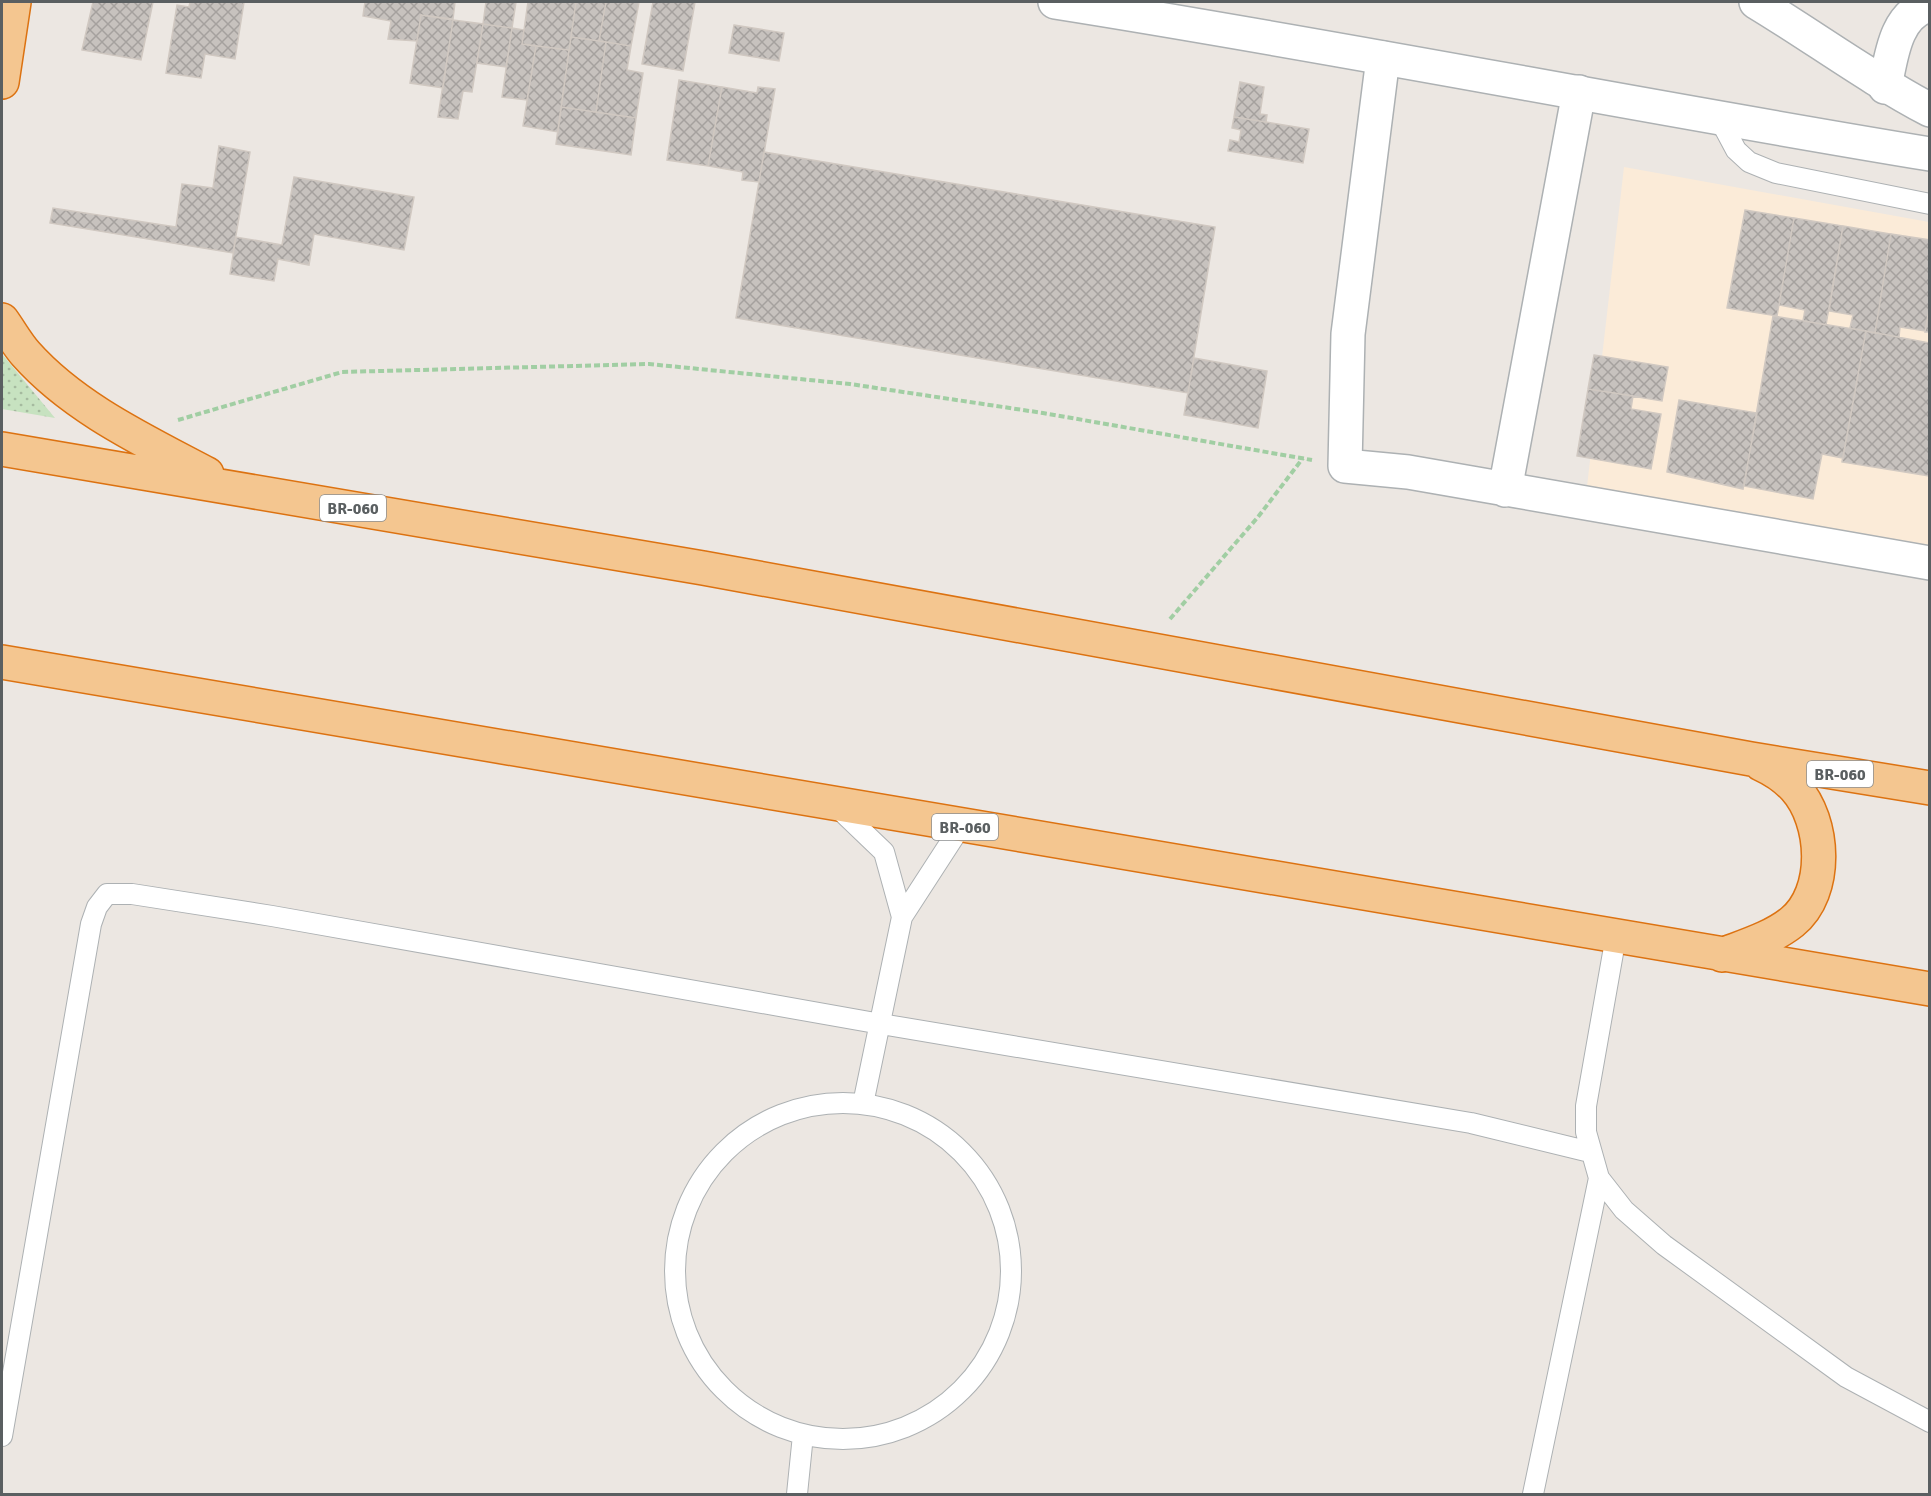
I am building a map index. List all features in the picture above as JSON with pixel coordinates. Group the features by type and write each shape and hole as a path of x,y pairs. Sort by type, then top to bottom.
{"highway":[{"path":"2,82 14,2"},
{"path":"2,320 27,354 60,384 131,434 230,486"},
{"name":"BR-060","path":"2,449 692,566 1751,759 1929,789"},
{"name":"BR-060","path":"2,662 1929,989"},
{"path":"1720,955 1762,940 1793,922 1804,909 1815,885 1817,837 1809,810 1789,783 1776,771 1751,759"}],"street":[{"path":"1054,2 1579,92 1720,120 1929,154"},
{"path":"1756,2 1827,45 1885,87 1929,110"},
{"path":"1885,87 1900,30 1909,15 1929,5"},
{"path":"1383,58 1348,334 1345,466 1408,472 1929,563"},
{"path":"1505,490 1579,92"}],"lane":[{"path":"1720,120 1736,150 1749,162 1776,173 1929,204"},
{"path":"832,803 884,852 902,917"},
{"path":"863,1104 902,917 961,826"},
{"path":"2,1436 92,924 97,907 106,894 132,894 272,916 881,1024 1471,1123 1590,1152"},
{"path":"1616,936 1586,1106 1586,1132 1599,1178 1624,1210 1664,1245 1845,1377 1929,1422"},
{"path":"863,1104 916,1120 961,1151 994,1195 1010,1248 1009,1302 991,1353 957,1397 911,1426 858,1440 803,1435 751,1412 709,1374 682,1324 673,1268 683,1213 711,1164 754,1127 807,1106 863,1104"},
{"path":"1533,1494 1599,1178"},
{"path":"797,1494 803,1435"}],"path":[{"path":"131,434 342,372 649,364 850,384 1043,413 1345,466"},
{"path":"1145,649 1258,517 1303,458"}],"shaded area":[{"path":"1624,167 1929,222 1929,549 1585,504"}],"green space":[{"path":"2,354 55,418 2,409"}],"building":[{"path":"93,2 153,2 141,60 82,50"},
{"path":"190,2 244,2 235,59 205,54 201,78 166,73 177,5 189,7"},
{"path":"365,2 455,2 453,19 421,15 417,41 388,39 391,21 363,16"},
{"path":"486,2 516,2 512,28 483,24"},
{"path":"528,2 576,2 569,50 522,44"},
{"path":"576,2 606,2 599,41 571,37"},
{"path":"606,2 639,2 631,46 599,41"},
{"path":"653,2 695,2 683,71 642,64"},
{"path":"421,15 453,20 443,88 410,83"},
{"path":"453,20 483,24 472,92 463,91 458,119 438,117"},
{"path":"483,24 512,28 506,67 477,63"},
{"path":"734,25 784,33 779,61 729,53"},
{"path":"512,28 524,30 522,44 536,46 527,100 502,97"},
{"path":"571,37 606,42 596,112 561,107"},
{"path":"606,42 631,46 627,70 643,73 636,118 596,112"},
{"path":"536,46 569,50 558,132 523,126"},
{"path":"679,80 722,87 708,166 667,160"},
{"path":"1240,82 1264,87 1260,114 1267,115 1266,122 1234,117"},
{"path":"722,87 757,93 758,87 775,89 759,182 742,180 743,172 708,166"},
{"path":"561,107 636,118 631,155 556,144"},
{"path":"1234,117 1309,129 1303,163 1228,151 1230,140 1239,142 1241,130 1232,128"},
{"path":"219,146 250,152 233,253 50,223 53,208 176,227 182,184 213,188"},
{"path":"764,152 1215,227 1188,393 736,318"},
{"path":"294,177 414,197 404,250 314,234 309,265 278,259 274,281 230,274 236,237 282,245"},
{"path":"1745,210 1794,218 1777,316 1727,308"},
{"path":"1794,218 1843,226 1826,325 1803,321 1805,310 1779,305"},
{"path":"1843,226 1891,234 1875,333 1850,328 1853,315 1829,311"},
{"path":"1891,234 1930,240 1930,304 1925,331 1900,327 1899,337 1875,333"},
{"path":"1930,304 1930,332 1925,332"},
{"path":"1773,316 1866,331 1843,458 1822,454 1813,499 1744,486"},
{"path":"1866,331 1930,343 1930,476 1842,462"},
{"path":"1594,355 1668,367 1662,401 1588,389"},
{"path":"1194,358 1267,371 1258,428 1184,415"},
{"path":"1588,389 1633,396 1631,409 1661,414 1651,469 1577,456"},
{"path":"1679,400 1757,413 1743,489 1667,472"}]}
